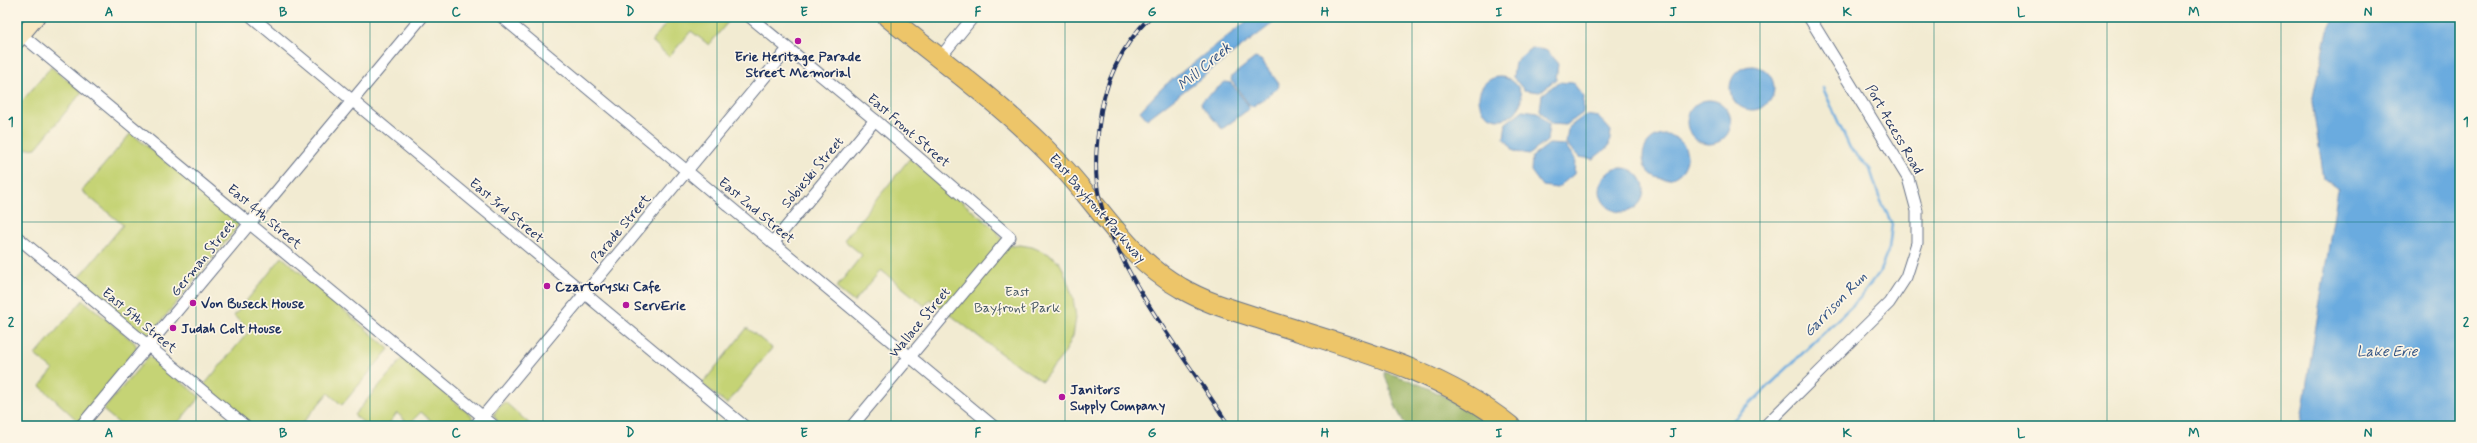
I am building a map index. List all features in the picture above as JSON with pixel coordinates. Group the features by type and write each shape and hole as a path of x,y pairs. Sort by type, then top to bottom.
{"highway":[{"name":"East Bayfront Parkway","path":"888,17 1046,150 1131,248 1152,268 1179,287 1215,304 1421,372 1469,396 1510,426"}],"street":[{"path":"19,36 37,17"},
{"name":"East 3rd Street","path":"252,17 744,426"},
{"name":"German Street","path":"81,426 149,347 250,223 422,17"},
{"name":"East 2nd Street","path":"502,17 993,426"},
{"name":"East Front Street","path":"750,17 875,120 1010,238"},
{"path":"939,59 973,17"},
{"name":"Port Access Road","path":"1765,426 1889,303 1906,277 1917,243 1917,211 1908,178 1809,17"},
{"name":"East 4th Street","path":"19,36 250,223 494,426"},
{"name":"Parade Street","path":"475,426 688,171 788,48"},
{"name":"Sobieski Street","path":"773,243 875,120"},
{"name":"East 5th Street","path":"17,237 245,426"},
{"name":"Wallace Street","path":"852,426 1010,238"}],"green space":[{"path":"671,17 732,17 709,45 691,31 669,57 652,41"},
{"path":"51,67 82,92 36,148 26,149 17,137 17,107"},
{"path":"131,133 238,221 239,225 151,334 146,336 77,280 123,225 82,191"},
{"name":"East Bayfront Park","path":"910,158 997,231 1000,237 1012,246 1020,245 1032,247 1049,254 1059,262 1064,271 1073,298 1076,318 1073,336 1064,354 1042,381 1000,353 930,299 925,306 881,270 854,302 836,288 862,255 844,240"},
{"path":"282,257 389,349 342,405 328,393 300,426 252,426 204,385 250,330 234,316"},
{"path":"83,300 135,343 137,349 79,422 40,386 53,370 35,355"},
{"path":"747,328 772,348 727,404 702,384"},
{"path":"149,356 200,397 175,426 122,426 103,410"},
{"path":"403,358 472,416 472,423 469,426 437,426 421,412 409,424 397,413 387,426 364,426 365,424 354,415"},
{"path":"1384,372 1426,387 1453,401 1490,426 1406,426 1397,410"},
{"path":"505,402 532,426 505,426 497,420 494,415 498,407"}],"water":[{"name":"Mill Creek","path":"1252,17 1281,17 1147,119 1140,111 1164,86"},
{"name":"Lake Erie","path":"2335,17 2460,17 2460,426 2300,426 2338,189 2324,179 2312,102 2327,31"},
{"path":"1531,48 1546,50 1558,64 1556,79 1540,92 1524,90 1513,77 1515,62"},
{"path":"1255,58 1261,60 1279,84 1278,88 1254,106 1250,106 1231,80 1232,76"},
{"path":"1756,66 1768,72 1773,80 1773,96 1768,104 1760,109 1748,110 1736,104 1731,96 1730,84 1736,72 1744,67"},
{"path":"1496,77 1504,77 1512,80 1518,86 1521,98 1518,110 1512,116 1504,119 1496,119 1488,116 1482,110 1479,102 1479,94 1482,86 1488,80"},
{"path":"1225,82 1231,83 1248,105 1249,109 1222,129 1202,106 1201,102"},
{"path":"1558,82 1573,83 1584,97 1583,113 1566,125 1551,124 1540,110 1542,95"},
{"path":"1705,100 1713,100 1725,106 1731,118 1731,126 1725,138 1713,144 1705,144 1693,138 1687,126 1687,118 1693,106"},
{"path":"1523,110 1538,112 1549,125 1547,141 1530,154 1515,152 1504,138 1506,123"},
{"path":"1585,115 1599,117 1611,131 1609,146 1593,159 1579,157 1566,144 1568,128"},
{"path":"1661,135 1669,135 1674,136 1681,141 1686,148 1686,166 1681,173 1674,178 1661,179 1653,176 1646,169 1643,161 1643,153 1646,145 1653,138"},
{"path":"1549,144 1565,145 1575,159 1574,174 1557,188 1542,186 1531,171 1532,157"},
{"path":"1626,168 1631,169 1638,174 1643,181 1643,199 1638,206 1631,211 1618,212 1613,211 1606,206 1601,199 1600,186 1601,181 1606,174 1613,169"}],"waterway":[{"name":"Garrison Run","path":"1727,426 1859,299 1879,273 1889,249 1892,224 1879,197 1870,169 1850,148 1823,88"}],"railway":[{"path":"1150,17 1130,40 1109,81 1101,110 1098,134 1096,152 1097,188 1109,227 1137,286 1229,426"}],"place":[{"name":"Erie Heritage Parade Street Memorial","path":"798,41"},
{"name":"Czartoryski Cafe","path":"547,286"},
{"name":"Von Buseck House","path":"193,303"},
{"name":"ServErie","path":"626,305"},
{"name":"Judah Colt House","path":"173,328"},
{"name":"Janitors Supply Company","path":"1062,397"}]}
